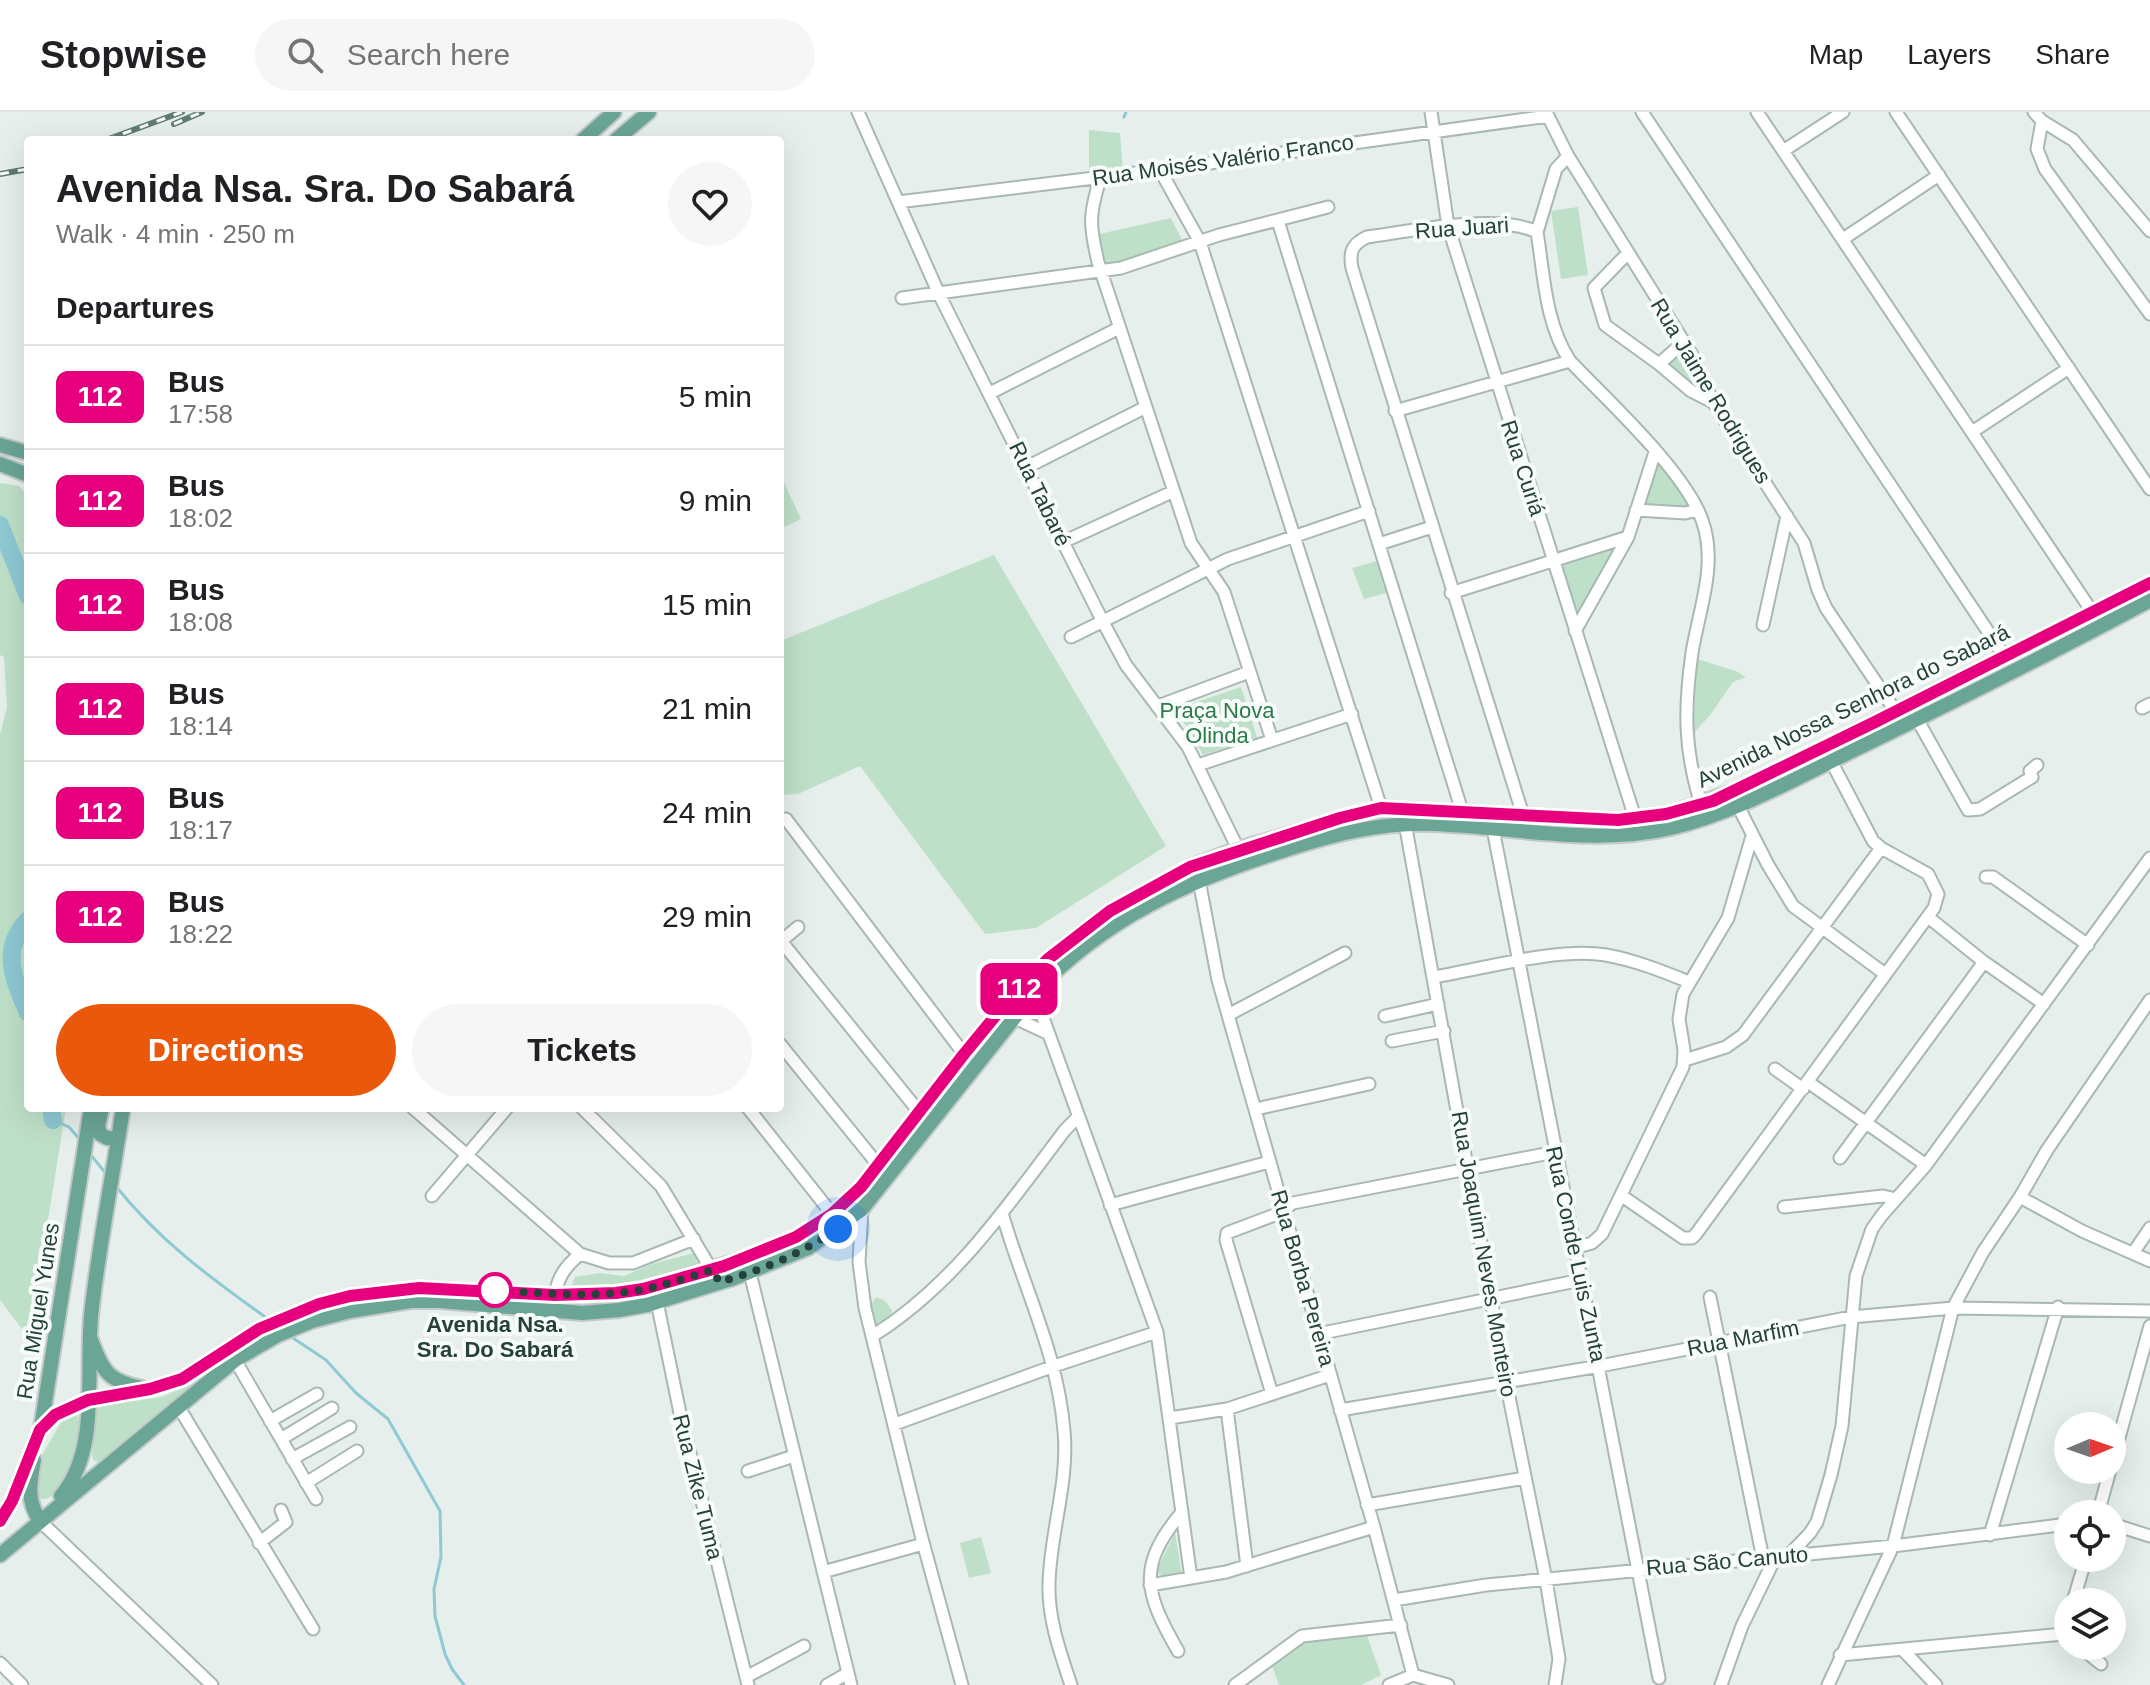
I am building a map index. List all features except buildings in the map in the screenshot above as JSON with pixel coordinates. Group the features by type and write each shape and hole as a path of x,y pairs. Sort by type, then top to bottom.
{"main road":[{"path":"621,136 649,112"},
{"path":"588,136 604,115"},
{"path":"0,445 24,451"},
{"path":"0,464 24,473"},
{"name":"Avenida Nossa Senhora do Sabará","path":"716,1276 750,1273 808,1248 862,1209 1034,993 1078,950 1155,900 1242,856 1381,808 1594,819 1666,814 1701,804 1793,771 1831,761 1917,719 2048,644 2093,613 2150,583"},
{"name":"Avenida Nossa Senhora do Sabará","path":"40,1521 235,1360 278,1335 312,1321 377,1306 439,1301 582,1313 619,1310 716,1276 782,1245 832,1214 879,1166 964,1054 1015,992 1048,959 1075,935 1149,887 1190,867 1345,831 1405,823 1599,836 1640,833 1698,820 1738,806 1896,712 2005,657 2048,644 2150,600"},
{"name":"Rua Miguel Yunes","path":"40,1521 33,1510 29,1489 48,1396 90,1112"},
{"path":"101,1112 98,1126 100,1134 118,1139"},
{"path":"0,1555 40,1521 68,1488 82,1460 86,1438 89,1333 122,1112"},
{"name":"Avenida Nossa Senhora do Sabará","path":"40,1430 64,1409 88,1400 150,1389 182,1379 259,1329 319,1304 350,1296 419,1288 555,1295 656,1295"},
{"path":"89,1333 96,1352 113,1379 122,1384 150,1389"},
{"path":"0,1521 12,1501 40,1430"}],"street":[{"name":"Rua Tabaré","path":"858,112 939,294 1103,622 1126,665 1198,765 1242,856"},
{"name":"Rua Curiá","path":"1431,112 1448,226 1635,818"},
{"path":"1642,112 2005,657"},
{"path":"1757,112 2093,613"},
{"path":"1783,151 1843,112"},
{"path":"1896,112 2150,489"},
{"name":"Rua Moisés Valério Franco","path":"898,202 1160,170 1547,114"},
{"name":"Rua Jaime Rodrigues","path":"1547,114 1568,156 1684,342 1713,402 1808,551 1821,600 1896,712"},
{"path":"2038,116 2073,140 2150,231"},
{"path":"2038,116 2037,149 2041,162 2150,314"},
{"path":"1537,232 1556,169 1568,156"},
{"path":"1160,170 1200,242 1381,808"},
{"path":"1843,239 1939,175"},
{"path":"1101,176 1090,224 1101,272 1172,492 1191,543 1224,592 1272,740"},
{"path":"902,298 1121,268 1200,242 1328,207"},
{"path":"1278,221 1462,811"},
{"name":"Rua Juari","path":"1523,815 1451,593 1352,268 1351,250 1357,242 1367,237 1448,226 1519,225 1537,232 1555,332 1570,361 1677,477 1698,510 1705,529 1709,557 1692,652 1686,736 1701,804"},
{"path":"1628,253 1594,288 1601,318 1609,329 1691,391 1713,402"},
{"path":"990,393 1119,328"},
{"path":"1659,364 1684,342"},
{"path":"1395,411 1570,361"},
{"path":"1972,432 2069,368"},
{"path":"1027,467 1146,407"},
{"path":"1575,631 1628,537 1655,452"},
{"path":"1063,542 1172,492"},
{"path":"1636,510 1685,513 1698,510"},
{"path":"1071,637 1228,559 1369,511"},
{"path":"1763,625 1787,516"},
{"path":"1379,544 1432,527"},
{"path":"1451,593 1628,537"},
{"path":"1158,706 1249,672"},
{"path":"1198,765 1352,714"},
{"path":"1917,719 1968,810 1980,809 2032,777 2034,768"},
{"path":"1622,1196 1683,1238 1692,1238 1928,917 1938,898 1937,889 1929,876 1873,841 1831,761"},
{"path":"1738,806 1789,900 1885,974"},
{"path":"786,819 964,1054"},
{"name":"Rua Joaquim Neves Monteiro","path":"1405,823 1490,1298 1546,1580 1559,1659 1555,1685"},
{"name":"Rua Conde Luis Zunta","path":"1493,829 1659,1678"},
{"path":"1574,1248 1592,1243 1602,1234 1685,1060 1680,1010 1683,994 1728,918 1752,836"},
{"path":"1685,1060 1715,1052 1736,1041 1881,848"},
{"path":"1788,1556 1810,1533 1822,1509 1842,1426 1856,1276 1872,1229 1926,1165 2150,858"},
{"path":"1986,877 1993,877 2088,945"},
{"name":"Rua Borba Pereira","path":"1199,880 1218,980 1374,1527 1413,1675"},
{"path":"1928,917 2044,1004"},
{"path":"784,938 798,927"},
{"path":"784,946 920,1113"},
{"path":"1228,1015 1345,953"},
{"path":"1434,977 1568,954 1608,955 1689,982"},
{"path":"1840,1158 1984,962"},
{"path":"1034,993 1157,1332 1191,1578"},
{"path":"1828,1685 1893,1546 1953,1308 1983,1252 2047,1150 2150,1000"},
{"path":"1385,1016 1438,1004"},
{"path":"1015,1018 1050,1034"},
{"path":"1392,1041 1444,1031"},
{"path":"784,1049 879,1166"},
{"path":"1775,1069 1867,1124 1926,1165"},
{"path":"1256,1109 1369,1084"},
{"path":"418,1112 580,1254 621,1265 694,1239"},
{"path":"432,1196 504,1112"},
{"path":"586,1112 661,1186 716,1276"},
{"path":"751,1112 832,1214"},
{"path":"874,1335 938,1286 1002,1213 1078,1117"},
{"path":"1272,1394 1225,1236 1230,1230 1277,1214 1293,1203 1555,1152"},
{"path":"1110,1205 1269,1162"},
{"path":"1784,1207 1883,1196 1896,1199"},
{"path":"2020,1197 2082,1231 2150,1261"},
{"path":"862,1209 860,1282 923,1544 962,1685"},
{"path":"1002,1213 1054,1366 1064,1431 1065,1458 1049,1584 1051,1615 1071,1685"},
{"path":"2133,1253 2150,1228"},
{"path":"555,1295 565,1268 580,1254"},
{"path":"750,1273 850,1679 827,1685"},
{"path":"1318,1334 1581,1280"},
{"name":"Rua Zike Tuma","path":"656,1295 680,1413 747,1681"},
{"path":"1710,1297 1769,1558 1721,1685"},
{"path":"1990,1535 2058,1307"},
{"name":"Rua Marfim","path":"1340,1410 1600,1366 1851,1317 1953,1308 2058,1307 2150,1311"},
{"path":"2126,1413 2150,1326"},
{"path":"895,1424 1157,1332"},
{"path":"235,1360 316,1499"},
{"path":"1170,1418 1227,1409 1330,1375"},
{"path":"270,1421 317,1394"},
{"path":"178,1406 313,1629"},
{"path":"281,1439 332,1408"},
{"path":"1227,1409 1247,1566"},
{"path":"292,1459 350,1427"},
{"path":"306,1483 357,1451"},
{"path":"748,1471 794,1456"},
{"path":"1367,1505 1525,1478"},
{"path":"259,1543 286,1522 281,1510"},
{"path":"1178,1651 1160,1619 1150,1585 1156,1546 1182,1512"},
{"path":"40,1521 212,1685"},
{"name":"Rua São Canuto","path":"1394,1600 1486,1585 1893,1546 2054,1526"},
{"path":"1150,1585 1247,1566 1374,1527"},
{"path":"2126,1529 2146,1535"},
{"path":"2126,1533 2146,1535"},
{"path":"823,1572 923,1544"},
{"path":"1235,1685 1302,1636 1401,1625"},
{"path":"1840,1655 2054,1637"},
{"path":"747,1681 804,1646"},
{"path":"1903,1650 1936,1685"},
{"path":"2096,1660 2101,1664"},
{"path":"0,1663 22,1685"},
{"path":"1389,1685 1413,1675 1448,1685"}],"green space":[{"path":"1089,130 1120,133 1123,172 1089,176"},
{"path":"1578,207 1588,275 1561,279 1551,211"},
{"path":"1171,218 1183,242 1111,266 1102,264 1095,235"},
{"path":"1682,349 1703,393 1666,363"},
{"path":"1656,459 1692,509 1665,505 1640,506"},
{"path":"0,483 19,486 24,491 24,1112 65,1112 29,1338 0,1300 0,735 7,707 4,657 0,655"},
{"path":"784,483 801,519 784,527"},
{"path":"1621,544 1576,622 1557,563"},
{"path":"994,555 1166,846 1036,928 985,934 860,766 798,794 784,795 784,639"},
{"path":"1377,561 1389,592 1364,599 1352,568"},
{"path":"1697,659 1746,677 1733,682 1693,734"},
{"name":"Praça Nova Olinda","path":"1241,687 1257,737 1203,755 1176,709"},
{"path":"694,1253 702,1270 641,1286 570,1289 575,1277 600,1273 624,1276 652,1264"},
{"path":"876,1297 884,1300 892,1310 888,1323 874,1330 868,1309"},
{"path":"192,1384 193,1387 99,1462 94,1461 97,1406 162,1397"},
{"path":"77,1414 80,1424 72,1466 58,1490 50,1497 40,1499 36,1494 38,1462 64,1417"},
{"path":"1175,1532 1182,1576 1168,1578 1156,1572"},
{"path":"981,1537 991,1573 969,1578 960,1543"},
{"path":"1366,1633 1381,1675 1361,1685 1279,1685 1272,1666 1306,1641"}],"waterway":[{"path":"1124,117 1126,112"},
{"path":"0,525 24,586"},
{"path":"24,925 14,942 12,953 14,976 24,1003"},
{"path":"52,1112 53,1120"},
{"path":"53,1120 69,1127 81,1141"},
{"path":"90,1154 108,1176"},
{"path":"115,1185 168,1241 206,1274 268,1319"},
{"path":"290,1336 326,1360 356,1393 388,1419 440,1511 441,1557 434,1589 435,1616 445,1654 464,1685"}],"railway":[{"path":"117,136 182,112"},
{"path":"174,124 202,112"},
{"path":"0,174 24,170"}],"bus line":[{"name":"112","path":"0,1521 12,1501 40,1430 55,1415 88,1400 150,1389 182,1379 259,1329 319,1304 350,1296 419,1288 555,1295 616,1293 655,1287 724,1266 782,1245 806,1232 832,1214 861,1187 964,1054 1015,992 1048,959 1075,935 1110,911 1190,867 1238,849 1381,808 1618,820 1666,814 1713,801 2150,583"}],"place":[{"name":"Avenida Nsa. Sra. Do Sabará","path":"495,1290"}],"route":[{"path":"495,1290 555,1295 616,1293 655,1287 713,1270 719,1282 750,1273 808,1248 838,1229"}]}
